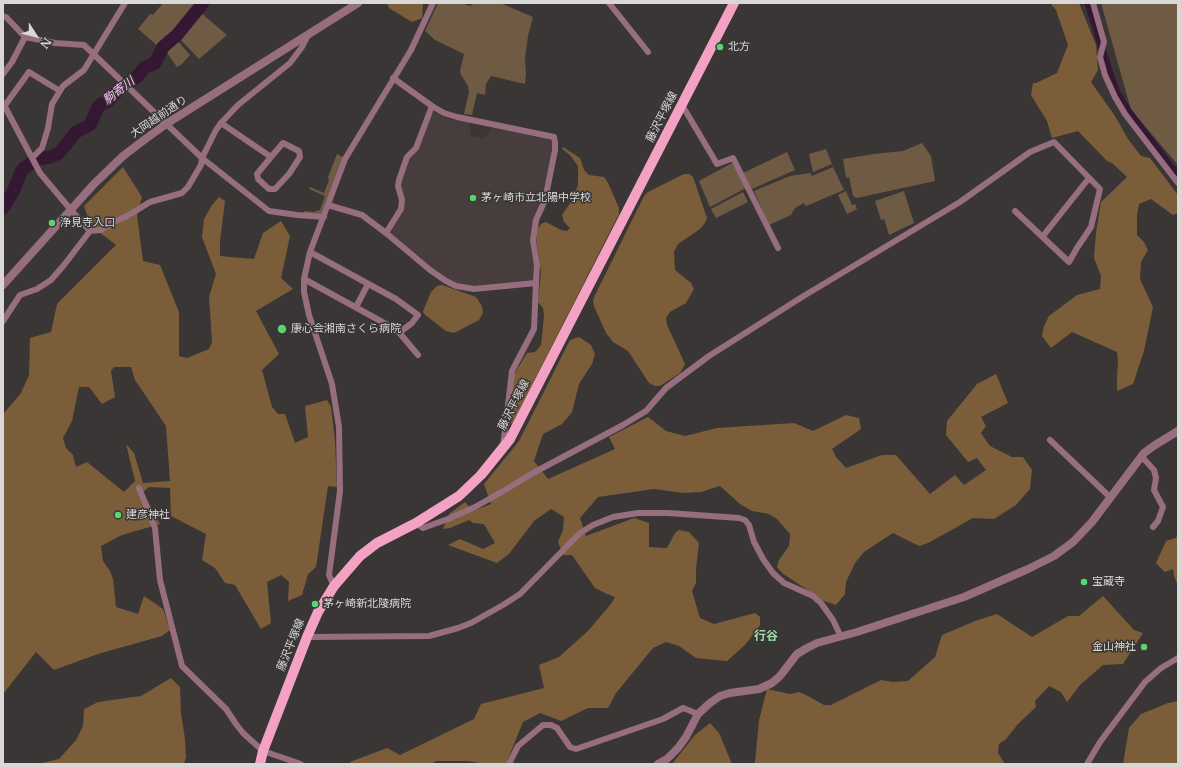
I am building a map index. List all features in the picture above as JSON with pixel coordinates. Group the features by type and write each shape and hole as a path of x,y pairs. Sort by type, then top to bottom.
{"main road":[{"name":"藤沢平塚線","path":"260,764 307,637 318,612 334,586 360,556 378,543 416,523 459,496 481,475 510,439 734,3"}],"street":[{"path":"33,160 42,148 48,128 52,104 63,86 84,70 125,3"},
{"name":"大岡越前通り","path":"3,285 94,184 123,156 166,124 358,3"},
{"path":"334,586 329,575 340,491 339,427 332,384 309,314 304,292 304,279 310,252 345,159 411,50 433,3"},
{"path":"609,3 648,52"},
{"path":"1092,3 1104,42 1100,57 1105,75 1115,97 1125,114 1178,183"},
{"path":"3,16 6,17 25,37 55,43 84,46 94,53 124,84 202,158 269,211 324,217"},
{"path":"3,321 20,295 37,289 51,280 90,231 101,230 150,202 182,193 188,187 201,165 202,158 222,123 238,105 290,63 302,47 309,34"},
{"path":"3,74 12,62 25,37"},
{"path":"60,91 29,72 4,106 33,160 48,184 90,231"},
{"path":"393,78 432,106 457,117 554,136 555,150 545,200 536,220 533,240 537,265 534,329 512,371 503,449"},
{"path":"682,105 717,164 733,158 778,248"},
{"path":"386,232 401,209 402,200 398,186 399,180 407,157 416,148 432,106"},
{"path":"222,123 271,157"},
{"path":"416,523 424,528 468,510 505,490 533,472 623,425 646,411 666,388 709,356 802,297 960,202 1030,152 1054,142 1100,188 1091,228 1069,262 1015,211"},
{"path":"283,143 299,152 300,157 289,174 275,189 270,189 258,179 257,174 271,157 283,143"},
{"path":"1043,236 1089,178"},
{"path":"328,205 362,215 386,232 430,270 456,286 474,289 536,283"},
{"path":"310,252 396,299 418,314 412,323 400,332"},
{"path":"304,279 400,332 418,355"},
{"path":"356,307 368,284"},
{"path":"658,764 678,748 686,737 698,714 710,703 720,696 730,692 759,689 772,683 780,676 797,654 806,648 817,643 841,637 964,596 1028,570 1054,556 1073,542 1092,522 1142,457 1155,445 1178,431"},
{"path":"1050,440 1111,498"},
{"path":"1142,457 1154,470 1156,478 1154,490 1163,507 1158,521 1153,527"},
{"path":"139,488 155,528 160,580 182,666 226,709 244,734 264,751 301,764"},
{"path":"307,637 429,636 458,628 497,608 520,594 580,533 593,525 613,517 638,513 740,518 745,520 754,542 772,573 784,583 813,596 821,602 834,620 841,637"},
{"path":"1087,764 1100,742 1145,682 1161,668 1178,658"},
{"path":"509,764 518,746 543,725 551,725 557,728 570,747 576,749 663,719 683,708 698,714"}],"shaded area":[{"path":"163,3 197,3 183,22 159,47 138,29 150,14 153,15"},
{"path":"387,3 423,3 422,18 412,22 389,8"},
{"path":"438,3 462,3 470,6 474,3 500,3 533,17 528,36 525,58 525,84 491,76 486,84 485,95 477,93 472,115 464,114 469,92 468,86 460,71 464,54 435,40 425,31"},
{"path":"1050,3 1079,3 1096,45 1098,70 1091,82 1115,116 1128,139 1141,156 1150,158 1178,195 1178,213 1173,215 1151,199 1139,204 1137,215 1137,235 1144,242 1148,250 1141,262 1140,279 1153,307 1144,351 1133,384 1117,391 1117,352 1072,332 1051,348 1042,336 1044,326 1049,316 1077,295 1100,289 1101,276 1094,258 1101,202 1127,177 1112,163 1107,161 1078,131 1052,138 1047,121 1031,95 1033,83 1057,73 1068,45 1056,10"},
{"path":"1101,3 1178,3 1178,165 1131,110"},
{"path":"200,12 227,35 199,59 179,38"},
{"path":"176,39 190,55 177,67 165,50"},
{"name":"茅ヶ崎市立北陽中学校","path":"437,113 450,119 469,123 471,136 484,138 492,128 549,138 553,144 544,195 537,212 535,278 532,281 471,287 457,284 434,271 390,234 390,229 402,212 405,203 400,185 409,159 432,114"},
{"path":"922,143 931,156 935,181 857,198 853,196 849,177 846,178 843,159 903,151"},
{"path":"563,147 580,158 584,170 589,175 604,177 619,208 619,214 513,422 507,425 513,376 527,353 535,352 541,345 544,316 543,308 538,302 541,272 536,236 538,228 541,224 546,222 561,230 567,231 570,228 564,222 562,215 571,202 578,185 578,166 570,155 562,149"},
{"path":"826,149 832,164 813,172 809,154"},
{"path":"787,152 795,170 752,189 743,173"},
{"path":"337,154 343,157 321,214 303,213 305,211 313,212 320,210 325,196 309,189 310,187 324,193 329,180 328,177"},
{"path":"732,163 746,188 710,207 699,181"},
{"path":"123,167 142,197 137,215 143,261 160,265 179,312 179,356 187,358 209,349 212,342 209,297 216,274 202,237 204,219 212,205 219,197 225,201 220,241 220,256 254,259 263,233 281,221 290,236 281,278 293,289 256,311 279,354 262,370 272,407 278,414 285,414 295,443 308,437 305,406 327,400 331,407 335,441 337,487 328,486 316,567 308,574 302,595 288,601 289,582 281,575 267,582 271,623 261,629 235,585 225,583 215,568 202,560 206,534 171,516 170,488 149,487 143,492 160,524 122,535 101,546 103,561 110,571 113,579 116,607 138,614 144,596 163,609 170,630 162,636 98,654 54,670 36,652 3,694 3,414 21,393 29,375 30,338 51,332 57,304 116,245 91,226 84,206","holes":["114,367 131,367 135,380 166,426 170,481 143,483 134,453 126,444 135,481 124,492 87,462 76,467 73,455 66,448 63,438 72,421 79,387 89,387 102,404 115,397 111,371"]},
{"path":"833,167 844,190 806,206 804,203 795,208 791,215 769,225 754,191 790,176 810,173 812,176"},
{"path":"684,174 689,174 693,177 707,218 700,229 678,244 674,252 675,270 691,283 694,289 686,303 670,312 666,318 667,325 685,364 680,373 660,386 655,386 649,383 628,351 613,342 606,333 593,301 644,196 648,192"},
{"path":"846,191 852,205 855,204 857,209 847,214 838,195"},
{"path":"904,191 914,223 889,235 884,219 881,220 875,201"},
{"path":"743,192 748,202 716,218 711,209"},
{"path":"442,285 476,297 482,306 483,313 479,320 454,333 446,331 424,314 423,311 431,292 437,286"},
{"path":"579,337 591,345 595,354 592,364 579,384 572,412 562,424 543,434 534,461 548,479 615,449 609,437 648,417 666,431 685,436 717,428 794,423 813,431 846,415 859,418 861,429 832,449 836,457 846,468 882,455 896,455 930,494 955,475 964,485 986,470 977,458 968,462 946,435 947,421 977,384 996,374 1008,403 981,417 986,426 981,433 990,446 1012,457 1023,457 1032,470 1030,489 1016,505 994,519 973,518 928,543 919,546 893,533 864,552 855,563 846,582 845,594 836,605 824,601 782,573 777,567 779,560 789,546 790,534 777,519 769,514 752,511 740,504 720,486 701,492 683,493 654,489 598,497 580,518 586,536 634,518 649,523 649,547 667,548 675,533 679,530 689,532 699,543 696,583 692,591 700,618 714,624 755,613 760,617 760,625 745,645 727,661 696,658 679,646 666,642 653,648 616,693 608,708 588,708 561,721 540,713 523,722 506,764 484,764 468,761 436,761 432,764 350,764 350,762 387,748 400,755 474,719 481,704 544,688 539,665 559,657 588,631 611,604 615,597 595,588 572,555 563,555 558,542 563,530 564,517 551,509 534,521 509,554 497,563 448,545 460,539 483,549 495,543 484,524 473,523 469,520 450,528 443,529 449,514 465,502 473,511 491,504 484,484 519,441 570,340"},
{"path":"1178,533 1178,586 1173,569 1165,572 1156,563 1166,541 1176,538"},
{"path":"1103,596 1134,630 1143,633 1123,664 1103,665 1080,685 1067,702 1061,692 1049,686 1035,701 1036,707 1018,724 1006,739 999,744 998,753 1005,764 754,764 759,720 767,689 790,694 799,692 824,705 831,705 881,680 893,682 908,681 935,657 942,635 975,621 997,614 1032,637 1068,616 1079,616"},
{"path":"171,678 180,687 181,713 186,757 184,764 37,764 59,759 76,740 83,726 84,709 98,702 141,696"},
{"path":"1178,701 1178,764 1123,764 1129,728 1141,714 1168,703"},
{"path":"710,723 719,733 732,764 672,764 695,735"}],"waterway":[{"name":"駒寄川","path":"3,208 13,192 24,168 38,159 50,157 59,153 76,132 90,125 98,107 107,102 121,87 137,77 144,68 155,63 163,47 177,35 203,3"},
{"path":"1088,3 1117,93 1129,112 1178,176"}],"place":[{"name":"北方","path":"720,47"},
{"name":"茅ヶ崎市立北陽中学校","path":"473,198"},
{"name":"浄見寺入口","path":"52,223"},
{"name":"康心会湘南さくら病院","path":"282,329"},
{"name":"建彦神社","path":"118,515"},
{"name":"宝蔵寺","path":"1084,582"},
{"name":"茅ヶ崎新北陵病院","path":"315,604"},
{"name":"金山神社","path":"1144,647"}],"district":[{"name":"行谷","path":"766,637"}]}
